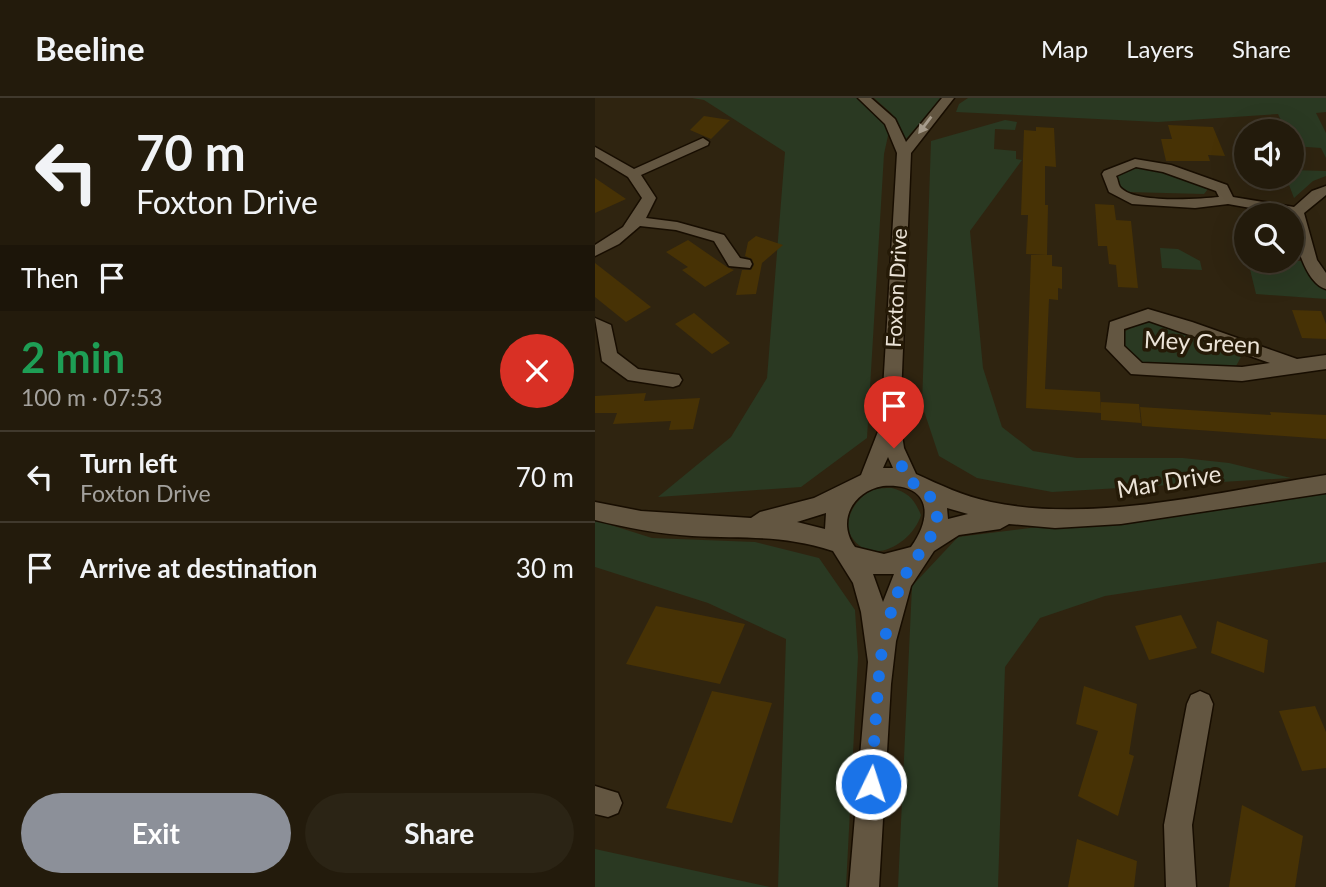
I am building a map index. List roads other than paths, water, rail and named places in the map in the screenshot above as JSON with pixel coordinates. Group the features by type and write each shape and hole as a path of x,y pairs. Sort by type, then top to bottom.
{"street":[{"name":"Foxton Drive","path":"864,98 891,122 904,153 890,422 894,448 917,485 934,502 937,516 935,530 903,578 890,615 880,661 864,887"},
{"path":"904,153 949,98"},
{"path":"633,174 703,142"},
{"path":"595,151 633,174 649,198 639,222 619,238 595,251"},
{"path":"1228,200 1222,188 1166,168 1135,163 1109,174 1114,189 1132,200 1195,204 1228,200 1260,203"},
{"path":"1304,206 1326,190"},
{"path":"1304,207 1326,203"},
{"path":"639,222 677,226 719,238 735,262 744,264"},
{"path":"1304,222 1309,261 1326,284"},
{"name":"Mey Green","path":"1299,367 1187,326 1148,315 1116,326 1115,348 1137,369 1243,374 1299,367 1326,362"},
{"path":"595,324 604,329 608,356 634,375 673,380"},
{"name":"Foxton Drive","path":"869,480 890,422"},
{"path":"741,527 817,507 849,493 869,480 885,476 917,485"},
{"name":"Mar Drive","path":"923,549 955,526 1020,517 1108,518 1326,484"},
{"name":"Mar Drive","path":"917,485 961,505 1020,517"},
{"name":"Foxton Drive","path":"849,493 836,514 835,530 865,581 880,661"},
{"path":"595,511 641,521 781,528 810,534 846,550 867,564 885,566 902,563 923,549"},
{"path":"1181,887 1178,825 1200,704"}]}
